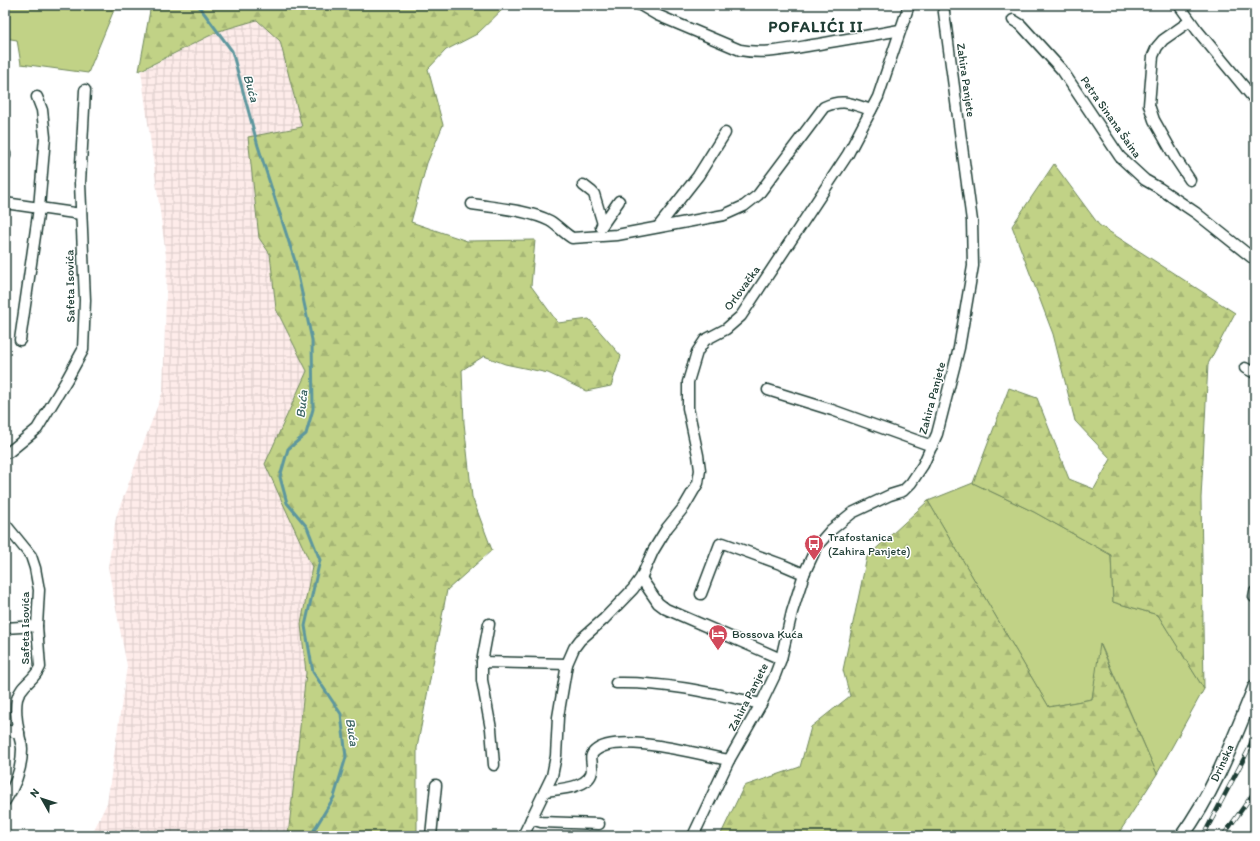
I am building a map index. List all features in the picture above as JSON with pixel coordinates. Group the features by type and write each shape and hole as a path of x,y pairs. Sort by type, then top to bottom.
{"main road":[{"name":"Drinska","path":"1182,836 1207,795 1224,760 1255,687"}],"street":[{"path":"640,5 656,14 740,50 754,52 766,52 802,47 900,30"},
{"name":"Orlovačka","path":"523,836 552,776 556,756 558,718 567,664 574,648 580,640 604,619 633,589 641,578 652,551 667,528 684,507 698,484 700,470 688,408 688,382 697,352 705,340 726,328 741,316 848,154 878,97 909,5"},
{"name":"Zahira Panjete","path":"693,836 729,760 761,704 775,675 781,659 792,612 804,574 817,546 831,530 852,513 902,491 911,483 923,465 937,434 959,348 973,266 972,221 943,5"},
{"path":"1179,5 1190,21 1255,100"},
{"name":"Petra Sinana Šaina","path":"1012,20 1021,25 1062,70 1120,157 1131,168 1145,180 1196,212 1255,260"},
{"path":"1190,21 1163,40 1157,47 1153,56 1149,105 1154,120 1176,159 1190,180"},
{"name":"Safeta Isovića","path":"5,453 9,452 37,429 83,350 84,300 80,183 85,90"},
{"path":"20,340 39,208 45,137 42,110 37,97"},
{"path":"472,204 518,211 549,221 572,238 617,235 724,215 744,206 758,195 824,107 834,102 844,102 871,110"},
{"path":"658,228 698,176 725,133"},
{"path":"583,185 594,194 603,224"},
{"path":"596,236 619,201"},
{"path":"5,203 81,214"},
{"path":"1245,368 1255,373"},
{"path":"768,390 832,410 932,446"},
{"name":"Safeta Isovića","path":"5,524 31,556 35,568 39,590 37,626 40,667 37,673 20,690 17,701 19,734 22,748 20,765 12,789 5,801"},
{"path":"701,594 720,544 722,543 804,574"},
{"path":"641,578 658,603 666,609 781,659"},
{"path":"488,624 482,662 482,680 491,729 494,765"},
{"path":"5,628 37,626"},
{"path":"482,662 567,664"},
{"path":"616,683 643,683 686,688 761,704"},
{"path":"5,730 19,734"},
{"path":"545,791 580,785 587,781 592,773 590,758 592,753 602,746 631,743 657,746 729,760"},
{"path":"431,836 436,785"},
{"path":"531,819 541,822 599,824"}],"shaded area":[{"path":"257,19 280,40 302,127 248,137 259,238 270,254 276,309 307,371 265,464 312,567 301,624 306,673 288,836 91,836 107,803 127,666 108,567 116,517 163,391 167,263 141,71 219,31"}],"green space":[{"path":"5,5 116,5 88,73 21,64 17,40 5,38"},
{"path":"151,5 509,5 506,6 477,34 446,50 428,69 443,125 427,163 411,222 467,241 535,240 531,286 558,323 589,319 621,356 611,386 586,391 548,373 505,364 484,356 462,370 464,423 472,497 492,550 447,590 417,748 417,836 288,836 306,673 301,624 312,567 265,464 307,371 276,309 270,254 259,238 248,137 302,127 280,41 257,20 219,31 139,71"},
{"path":"1054,164 1099,225 1235,313 1208,364 1201,498 1204,689 1158,615 1113,602 1111,555 1034,512 973,483 1009,388 1037,398 1069,479 1094,489 1111,459 1075,421 1053,334 1012,226"},
{"path":"973,483 1034,512 1111,555 1113,602 1158,615 1204,689 1157,774 1101,645 1092,699 1049,707 928,501"},
{"path":"928,501 1049,707 1092,699 1100,644 1157,774 1117,836 720,836 744,786 800,767 811,727 850,696 843,670 867,557"}],"waterway":[{"name":"Buća","path":"198,5 232,51 258,146 295,261 312,340 313,409 306,434 288,449 280,477 287,503 307,527 320,560 305,626 313,672 341,714 346,757 334,797 314,830 314,836"}],"railway":[{"path":"1203,836 1249,749 1255,731"},
{"path":"1223,836 1255,791"}],"place":[{"name":"Trafostanica (Zahira Panjete)","path":"814,561"},
{"name":"Bossova Kuća","path":"718,651"}],"district":[{"name":"POFALIĆI II","path":"816,26"}]}
